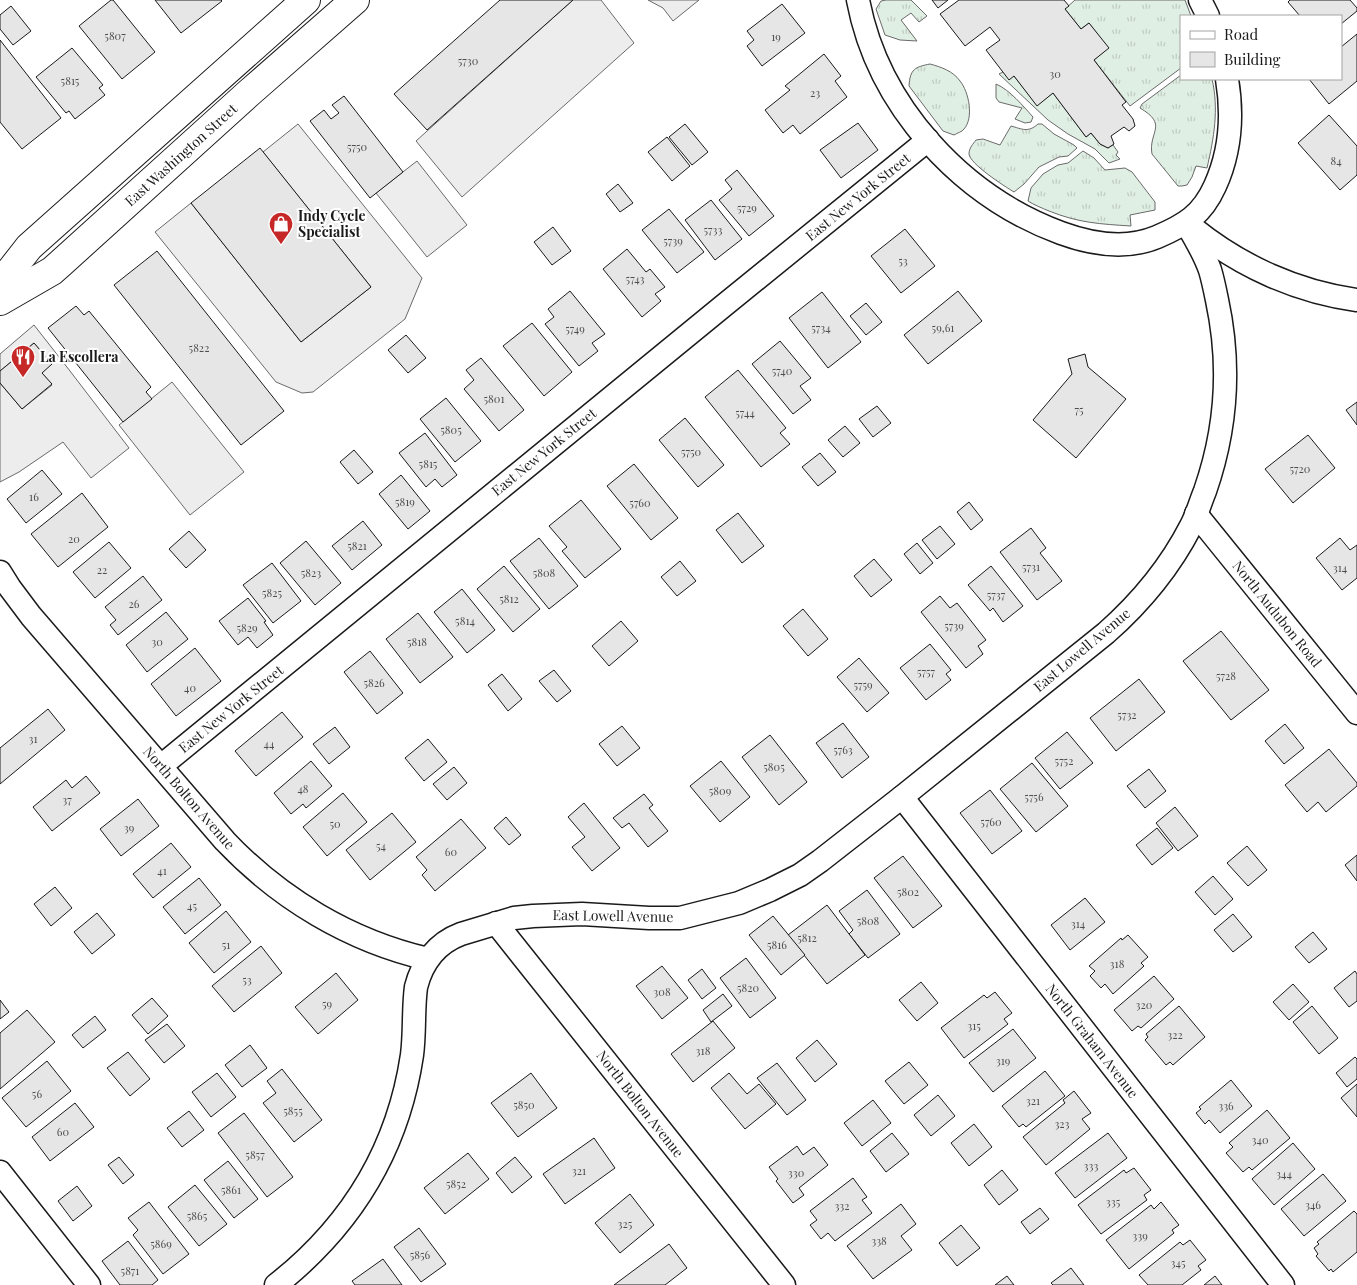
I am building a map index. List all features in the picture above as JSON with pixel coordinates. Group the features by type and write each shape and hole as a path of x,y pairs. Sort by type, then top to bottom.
{"main road":[{"path":"0,284 28,247 306,0"},
{"name":"East Washington Street","path":"0,301 52,271 355,0"}],"street":[{"path":"858,0 866,29 886,79 904,111 952,166 997,202 1027,219 1068,236 1091,242 1124,244 1152,239 1177,228 1198,213 1208,201 1216,184 1229,139 1230,103 1227,80"},
{"path":"1200,0 1208,15"},
{"name":"East New York Street","path":"161,766 928,140"},
{"path":"1186,222 1225,251 1264,273 1307,289 1339,298 1357,300"},
{"name":"East Lowell Avenue","path":"428,959 435,950 456,936 514,918 553,914 582,914 680,918 739,903 770,890 810,868 902,797 1090,647 1123,617 1161,574 1186,535 1212,471 1222,427 1226,393 1222,325 1212,277 1203,254 1186,222"},
{"name":"North Audubon Road","path":"1196,514 1357,713"},
{"name":"North Bolton Avenue","path":"0,572 32,616 235,851 289,897 330,922 383,946 428,959"},
{"name":"North Graham Avenue","path":"902,797 1283,1285"},
{"name":"North Bolton Avenue","path":"496,923 784,1285"},
{"path":"276,1285 303,1262 343,1220 377,1167 393,1130 406,1086 412,1052 416,986 420,973 428,959"},
{"path":"0,1172 89,1285"}],"green space":[{"path":"911,0 927,16 919,22 911,13 901,20 917,41 900,40 885,35 876,9 881,1"},
{"path":"1075,0 1185,0 1191,15 1180,15 1180,69 1130,106 1094,60 1108,48 1089,23 1081,29 1065,9"},
{"path":"930,64 954,75 966,92 970,112 969,118 963,130 954,135 943,131 909,86 912,72 921,66"},
{"path":"1003,72 1014,76 1037,105 1053,93 1086,137 1091,133 1100,144 1108,148 1113,145 1118,152 1116,155 1120,159 1109,163 1095,149 1048,120 999,74"},
{"path":"1180,76 1180,80 1212,80 1215,101 1214,135 1207,168 1196,166 1187,185 1178,186 1152,154 1155,129 1154,119 1140,108 1142,104"},
{"path":"996,84 1011,94 1025,108 1033,117 1031,122 1025,123 1015,119 1022,108 999,102 996,98"},
{"path":"1038,124 1042,124 1077,148 1068,156 1059,157 1039,167 1014,192 988,174 975,163 969,154 971,146 976,140 983,139 1000,145 1011,126 1031,129"},
{"path":"1083,151 1094,158 1105,170 1125,168 1132,172 1155,202 1155,210 1130,215 1131,226 1070,218 1028,201 1031,188 1043,174 1058,165 1068,163"}],"shaded area":[{"path":"573,0 601,0 634,43 462,197 416,141"},
{"path":"648,0 699,0 673,21 663,8"},
{"path":"298,124 422,278 405,319 313,392 302,393 276,382 155,232 191,203 301,342 371,287 263,152"},
{"path":"417,161 467,225 427,257 376,193"},
{"path":"34,325 129,448 91,478 63,442 19,472 0,482 0,383 22,409 52,385 42,373 51,364 34,343 0,371 0,354"},
{"path":"172,382 244,472 190,515 119,425"}],"building":[{"path":"113,0 155,52 122,79 79,26"},
{"path":"155,0 221,0 222,1 181,33"},
{"path":"500,0 573,0 427,130 394,94"},
{"path":"932,0 948,0 938,8"},
{"path":"959,0 1064,0 1069,6 1065,9 1081,29 1089,23 1109,48 1094,60 1126,102 1122,105 1133,119 1135,126 1129,131 1124,127 1111,136 1114,144 1108,148 1100,144 1091,133 1086,137 1053,93 1037,106 1014,76 1009,80 986,50 1000,40 990,27 965,46 940,14"},
{"path":"1290,0 1350,0 1357,8 1357,11 1342,23 1342,15 1299,15 1288,2"},
{"path":"782,4 805,33 762,66 747,46 754,40 747,31"},
{"path":"11,6 31,31 13,45 0,29 0,15"},
{"path":"1357,34 1357,81 1329,104 1310,80 1342,80 1342,46"},
{"path":"0,40 61,118 22,149 0,122"},
{"path":"72,48 103,85 99,88 105,95 75,119 69,111 66,113 36,77"},
{"path":"824,54 841,76 835,81 847,97 800,134 793,125 783,133 765,110 790,90 785,86"},
{"path":"344,96 403,172 370,198 310,121 324,110 331,119 339,113 332,105"},
{"path":"1329,115 1357,146 1357,175 1340,190 1298,143"},
{"path":"858,123 878,150 841,178 820,150"},
{"path":"685,124 708,152 692,165 669,137"},
{"path":"667,137 690,166 672,181 648,152"},
{"name":"Indy Cycle Specialist","path":"260,148 371,287 301,342 191,203"},
{"path":"737,170 774,216 749,236 719,200 732,189 725,180"},
{"path":"618,184 633,203 620,212 606,194"},
{"path":"711,200 742,239 715,260 685,220"},
{"path":"669,209 704,252 677,273 642,230"},
{"path":"553,227 571,251 552,265 534,242"},
{"path":"905,229 935,266 901,293 871,256"},
{"path":"627,249 646,272 650,269 665,287 655,294 661,301 642,317 603,269"},
{"path":"157,251 284,411 241,445 114,285"},
{"path":"570,291 605,334 592,343 598,351 579,366 545,324 554,317 548,309"},
{"path":"958,291 982,321 928,364 904,335"},
{"path":"822,292 861,342 828,368 789,318"},
{"path":"866,303 882,322 866,335 850,316"},
{"path":"76,306 84,315 89,311 151,387 146,392 152,399 123,422 48,328"},
{"path":"532,323 572,372 544,396 503,346"},
{"path":"406,335 426,358 408,373 388,350"},
{"path":"780,341 811,378 800,386 811,400 793,414 752,364"},
{"name":"La Escollera","path":"34,343 52,364 42,373 52,384 22,409 0,383 0,371"},
{"path":"1085,354 1088,367 1126,399 1076,458 1033,420 1072,374 1068,359"},
{"path":"481,358 524,410 499,431 464,389 474,380 466,370"},
{"path":"738,370 786,428 780,433 790,444 761,467 705,397"},
{"path":"446,398 481,441 455,462 420,419"},
{"path":"1357,402 1357,425 1346,410"},
{"path":"877,406 891,423 873,437 859,419"},
{"path":"685,418 724,465 698,487 659,440"},
{"path":"845,426 860,443 843,457 828,440"},
{"path":"425,433 457,475 442,487 435,479 426,487 399,453"},
{"path":"1308,435 1335,468 1293,503 1265,469"},
{"path":"354,450 373,472 358,484 340,462"},
{"path":"820,453 836,472 818,486 802,467"},
{"path":"634,464 678,518 651,540 607,486"},
{"path":"42,470 62,494 26,523 7,499"},
{"path":"401,475 430,511 408,529 379,494"},
{"path":"82,493 108,527 58,567 31,534"},
{"path":"581,500 621,549 585,578 562,551 567,547 549,526"},
{"path":"969,502 983,520 971,530 957,512"},
{"path":"738,513 764,546 742,563 716,530"},
{"path":"363,521 382,545 352,570 332,546"},
{"path":"940,526 955,544 937,559 922,540"},
{"path":"1031,528 1046,548 1040,553 1062,581 1037,600 1000,552"},
{"path":"189,531 206,550 186,568 169,549"},
{"path":"539,538 578,586 549,609 510,561"},
{"path":"1340,538 1350,550 1357,545 1357,578 1342,590 1316,558"},
{"path":"306,541 341,583 315,605 280,563"},
{"path":"109,542 131,568 95,598 73,572"},
{"path":"917,543 933,563 920,574 904,554"},
{"path":"874,559 892,580 871,597 854,576"},
{"path":"680,561 696,581 677,596 661,577"},
{"path":"272,563 301,601 273,623 243,585"},
{"path":"504,566 540,609 513,632 477,589"},
{"path":"991,566 1023,606 1003,622 993,608 990,611 968,585"},
{"path":"143,576 162,600 118,635 110,625 116,620 105,607"},
{"path":"462,589 495,630 467,653 434,612"},
{"path":"940,596 950,608 957,603 986,640 978,646 983,654 966,668 921,612"},
{"path":"248,598 266,621 264,622 273,635 257,648 248,637 238,645 219,621"},
{"path":"803,609 828,639 808,656 783,626"},
{"path":"166,612 188,639 147,672 126,645"},
{"path":"418,613 453,657 420,683 386,639"},
{"path":"621,621 638,641 609,666 592,646"},
{"path":"1221,631 1269,690 1231,720 1183,661"},
{"path":"930,644 951,670 946,674 951,680 926,700 900,668"},
{"path":"195,648 221,681 176,716 151,684"},
{"path":"370,651 403,693 377,714 344,672"},
{"path":"859,658 889,693 867,712 837,677"},
{"path":"554,670 571,691 557,702 539,681"},
{"path":"502,674 522,699 508,711 488,685"},
{"path":"1139,679 1165,712 1116,751 1090,718"},
{"path":"48,709 65,730 0,784 0,748"},
{"path":"282,712 303,737 256,776 235,751"},
{"path":"843,723 869,757 842,778 816,743"},
{"path":"1285,724 1304,748 1284,764 1265,741"},
{"path":"622,726 640,748 617,766 599,744"},
{"path":"335,727 350,747 329,764 313,744"},
{"path":"1067,732 1093,763 1060,789 1035,758"},
{"path":"770,735 807,782 779,805 742,757"},
{"path":"428,739 447,762 424,781 405,758"},
{"path":"1329,749 1357,783 1357,786 1326,812 1318,802 1307,812 1285,785"},
{"path":"311,761 332,786 306,808 303,804 291,814 274,793"},
{"path":"721,761 750,797 720,822 690,786"},
{"path":"1032,763 1068,806 1036,832 1000,789"},
{"path":"454,767 467,783 447,800 433,784"},
{"path":"1149,769 1166,791 1145,808 1127,786"},
{"path":"86,776 100,793 52,831 33,807 66,780 72,788"},
{"path":"990,790 1022,831 992,854 960,813"},
{"path":"343,793 367,822 327,856 303,827"},
{"path":"644,794 653,805 649,808 668,831 648,847 629,823 622,828 613,818"},
{"path":"138,799 159,826 121,856 100,829"},
{"path":"584,803 620,848 592,871 572,847 585,837 568,817"},
{"path":"1175,807 1198,836 1178,851 1156,823"},
{"path":"392,813 416,842 370,880 346,850"},
{"path":"506,817 521,835 509,845 494,828"},
{"path":"461,819 486,848 435,891 422,875 427,870 416,857"},
{"path":"1157,828 1173,848 1152,865 1136,845"},
{"path":"171,843 191,867 153,898 133,874"},
{"path":"1247,846 1267,870 1248,886 1227,863"},
{"path":"1357,855 1357,881 1345,865"},
{"path":"903,856 942,906 913,928 874,878"},
{"path":"1213,876 1233,899 1215,915 1195,892"},
{"path":"199,878 221,905 185,934 163,907"},
{"path":"55,887 72,908 51,926 34,904"},
{"path":"867,890 900,934 868,958 849,934 853,930 839,911"},
{"path":"1085,898 1105,922 1070,950 1051,925"},
{"path":"827,905 865,955 827,984 788,935"},
{"path":"226,911 251,942 214,973 189,943"},
{"path":"97,913 115,935 92,954 74,932"},
{"path":"1233,914 1252,937 1233,952 1214,930"},
{"path":"773,916 805,955 781,975 749,935"},
{"path":"1313,932 1327,949 1309,963 1295,947"},
{"path":"1128,935 1148,957 1141,963 1144,966 1113,994 1105,984 1101,988 1090,976 1095,971 1089,966 1121,938 1122,940"},
{"path":"261,946 282,973 234,1012 212,986"},
{"path":"746,958 776,998 750,1018 720,978"},
{"path":"662,966 688,998 662,1019 636,986"},
{"path":"702,969 716,988 702,999 688,980"},
{"path":"1355,971 1357,974 1357,1001 1349,1007 1334,988"},
{"path":"336,973 358,1000 318,1034 295,1007"},
{"path":"1154,976 1174,999 1141,1028 1138,1026 1132,1031 1114,1010"},
{"path":"921,982 938,1003 917,1021 899,1000"},
{"path":"1293,984 1309,1002 1289,1020 1273,1002"},
{"path":"995,992 1012,1013 1004,1019 1008,1024 964,1058 941,1028 984,995 987,998"},
{"path":"723,994 732,1006 711,1022 703,1010"},
{"path":"152,998 168,1016 148,1034 132,1015"},
{"path":"0,1000 9,1012 0,1019"},
{"path":"1179,1006 1205,1037 1173,1065 1170,1062 1166,1065 1145,1040 1148,1037 1146,1034"},
{"path":"1312,1006 1338,1038 1319,1054 1293,1022"},
{"path":"27,1010 55,1042 0,1089 0,1033"},
{"path":"95,1016 106,1030 83,1048 72,1035"},
{"path":"713,1021 735,1048 693,1082 671,1054"},
{"path":"167,1024 185,1046 164,1063 145,1040"},
{"path":"1013,1029 1036,1058 993,1092 969,1063"},
{"path":"817,1040 837,1064 815,1082 796,1058"},
{"path":"250,1045 267,1068 242,1087 225,1065"},
{"path":"128,1052 150,1079 130,1096 107,1068"},
{"path":"1355,1057 1357,1059 1357,1079 1347,1087 1336,1073"},
{"path":"47,1061 71,1091 26,1127 2,1098"},
{"path":"909,1062 928,1085 904,1104 885,1081"},
{"path":"777,1063 806,1100 787,1115 757,1078"},
{"path":"282,1069 322,1120 294,1142 263,1103 276,1093 267,1081"},
{"path":"1045,1071 1065,1096 1026,1127 1023,1124 1019,1127 1002,1106"},
{"path":"217,1073 236,1097 211,1117 192,1092"},
{"path":"531,1073 557,1108 518,1137 491,1103"},
{"path":"729,1073 747,1094 759,1084 776,1104 745,1129 711,1088"},
{"path":"1231,1080 1252,1106 1220,1133 1209,1120 1205,1124 1196,1113 1201,1109 1199,1107"},
{"path":"1357,1084 1357,1117 1341,1098"},
{"path":"1074,1091 1091,1113 1082,1119 1090,1129 1046,1165 1023,1137 1065,1103 1063,1100"},
{"path":"938,1095 955,1116 931,1136 914,1115"},
{"path":"873,1100 891,1123 862,1146 844,1123"},
{"path":"75,1103 94,1127 50,1161 32,1137"},
{"path":"1267,1110 1290,1138 1252,1170 1249,1167 1243,1172 1226,1153 1233,1147 1229,1143"},
{"path":"189,1111 204,1130 182,1147 167,1128"},
{"path":"244,1113 293,1177 267,1197 218,1133"},
{"path":"974,1124 992,1147 969,1166 951,1143"},
{"path":"892,1133 909,1154 886,1172 870,1151"},
{"path":"1108,1133 1127,1158 1075,1198 1055,1173"},
{"path":"594,1138 615,1168 565,1204 543,1174"},
{"path":"1293,1143 1315,1169 1274,1205 1252,1179"},
{"path":"797,1146 803,1155 814,1147 828,1165 799,1188 804,1195 793,1203 776,1181 778,1179 769,1167"},
{"path":"468,1153 489,1179 445,1214 424,1188"},
{"path":"119,1157 134,1175 123,1184 108,1165"},
{"path":"515,1157 532,1177 512,1193 496,1173"},
{"path":"228,1161 258,1199 234,1218 204,1180"},
{"path":"1134,1168 1151,1190 1144,1195 1147,1200 1101,1234 1078,1205 1124,1170 1126,1173"},
{"path":"1002,1170 1018,1190 999,1205 984,1185"},
{"path":"1323,1174 1346,1201 1304,1236 1281,1209"},
{"path":"853,1178 867,1197 862,1200 872,1213 835,1241 828,1233 821,1239 810,1225 817,1220 810,1211"},
{"path":"195,1185 227,1224 199,1246 168,1207"},
{"path":"77,1186 92,1206 73,1221 58,1201"},
{"path":"630,1194 654,1225 620,1253 595,1223"},
{"path":"149,1202 189,1254 163,1274 133,1235 138,1230 128,1218"},
{"path":"1161,1202 1179,1225 1172,1230 1174,1233 1129,1269 1106,1240 1151,1205 1154,1209"},
{"path":"901,1204 916,1224 901,1236 912,1250 873,1279 847,1246"},
{"path":"1040,1208 1049,1219 1030,1234 1021,1222"},
{"path":"1354,1211 1357,1214 1357,1252 1333,1272 1331,1269 1329,1271 1316,1256 1318,1254 1314,1248 1319,1244 1317,1242"},
{"path":"961,1225 980,1248 957,1266 939,1243"},
{"path":"419,1228 446,1264 421,1282 394,1247"},
{"path":"1190,1240 1206,1260 1198,1266 1201,1270 1182,1285 1148,1285 1139,1275 1180,1242 1183,1245"},
{"path":"128,1241 158,1280 152,1285 120,1285 102,1261"},
{"path":"669,1244 687,1268 665,1285 614,1285"},
{"path":"383,1259 402,1285 355,1285 352,1281"},
{"path":"1071,1268 1084,1285 1053,1285 1051,1283"},
{"path":"1007,1276 1014,1285 995,1285"},
{"path":"1215,1276 1222,1285 1204,1285"}],"place":[{"name":"Indy Cycle Specialist","path":"281,245"},
{"name":"La Escollera","path":"23,378"}]}
